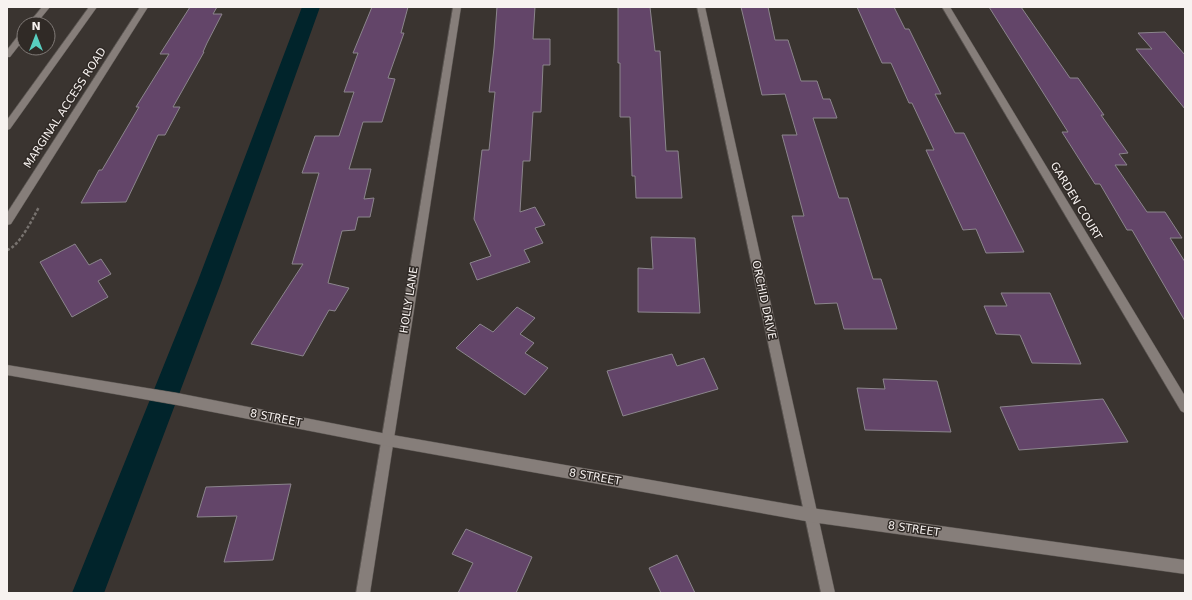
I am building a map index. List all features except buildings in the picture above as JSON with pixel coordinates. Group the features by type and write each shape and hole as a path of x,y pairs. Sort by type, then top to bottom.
{"street":[{"path":"39,16 46,7"},
{"path":"7,127 93,7"},
{"name":"MARGINAL ACCESS ROAD","path":"7,221 144,7"},
{"name":"HOLLY LANE","path":"363,593 457,7"},
{"name":"ORCHID DRIVE","path":"701,7 828,593"},
{"name":"GARDEN COURT","path":"946,7 1185,407"},
{"path":"7,55 16,44"},
{"name":"8 STREET","path":"7,370 177,399 387,440 811,515 1185,567"}],"waterway":[{"path":"88,593 209,283 311,7"}]}
